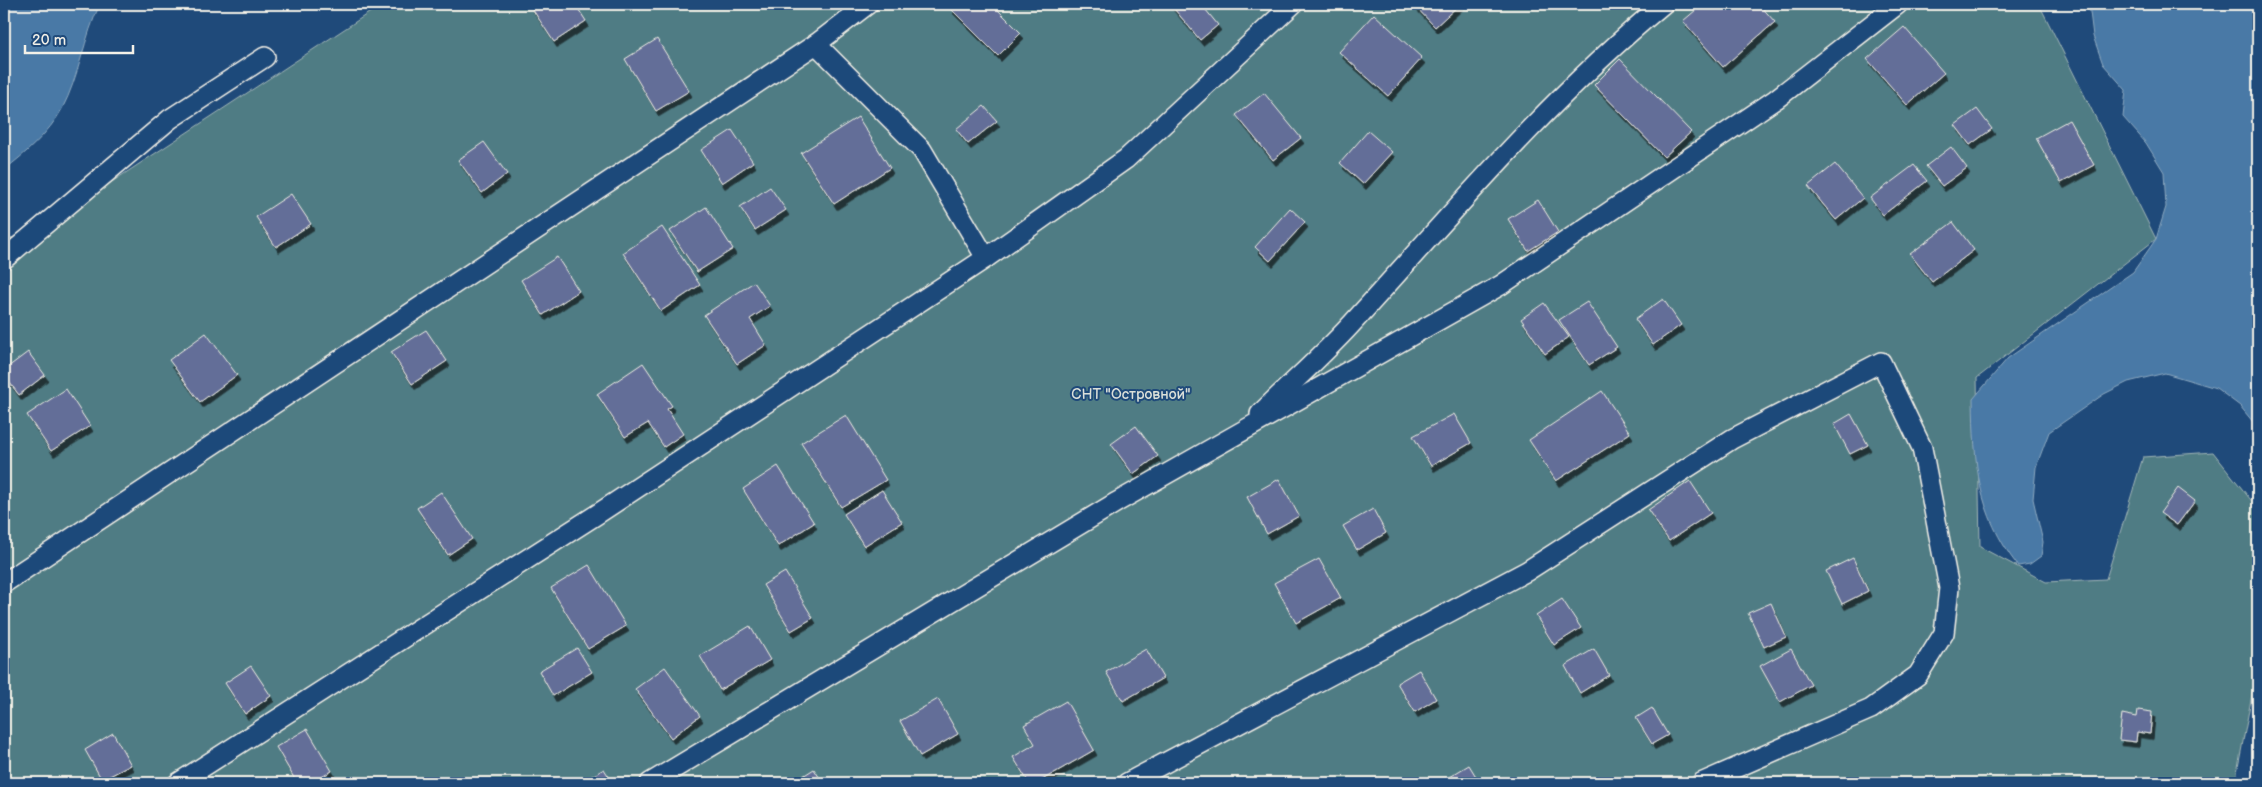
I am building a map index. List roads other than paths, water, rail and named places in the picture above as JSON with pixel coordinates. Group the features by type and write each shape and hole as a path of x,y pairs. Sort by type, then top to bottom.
{"lane":[{"path":"4,583 816,44 868,4"},
{"path":"178,783 596,515 986,258 1126,159 1293,4"},
{"path":"1241,432 1355,320 1485,175 1620,39 1662,4"},
{"path":"650,783 1117,502 1501,285 1776,98 1898,4"},
{"path":"816,44 922,150 986,258"},
{"path":"4,259 170,119 265,57"},
{"path":"1126,783 1527,571 1732,439 1881,362 1922,448 1949,588 1944,633 1918,675 1871,709 1701,783"}],"water":[{"path":"4,4 100,4 94,17 73,84 57,118 36,142 4,170"},
{"path":"2089,4 2258,4 2258,428 2240,406 2216,388 2165,373 2128,382 2104,394 2049,432 2036,467 2033,499 2043,542 2041,556 2030,564 2018,566 1994,527 1980,487 1975,445 1973,399 2008,358 2133,272 2156,239 2166,207 2164,172 2146,143 2123,117 2126,90 2103,64 2093,36"}],"park label":[{"name":"СНТ \"Островной\"","path":"1131,394"}]}
